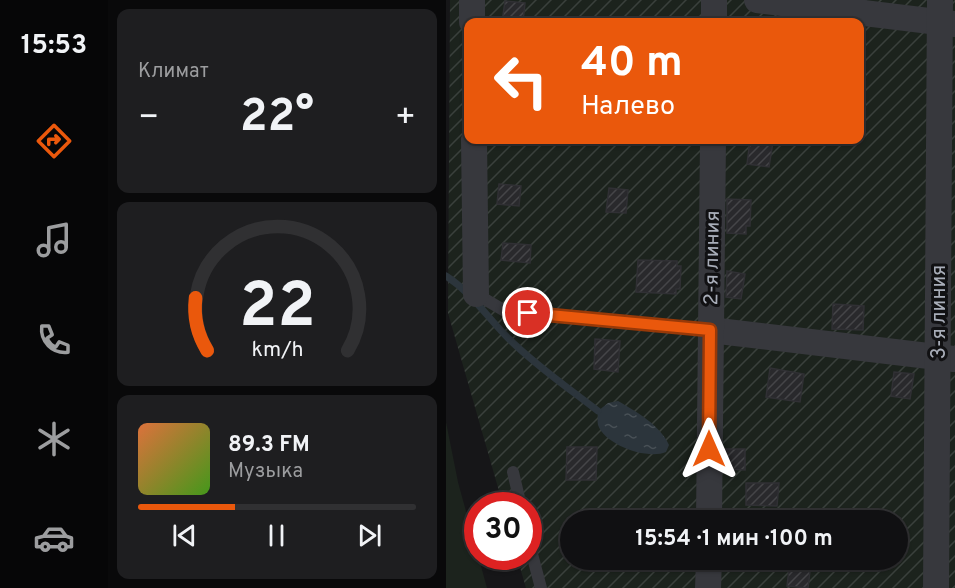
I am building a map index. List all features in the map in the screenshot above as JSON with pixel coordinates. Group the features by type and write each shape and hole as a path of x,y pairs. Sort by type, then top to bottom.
{"street":[{"path":"472,0 472,18"},
{"path":"714,0 714,18"},
{"path":"757,0 945,16"},
{"name":"3-я линия","path":"936,588 947,358 945,16"},
{"path":"474,144 476,294"},
{"name":"2-я линия","path":"709,510 713,144"},
{"path":"710,330 947,358"},
{"path":"708,588 709,570"}],"lane":[{"path":"476,294 505,311 710,330"},
{"path":"513,472 518,492"},
{"path":"536,570 541,588"}],"shaded area":[{"path":"450,0 955,0 955,588 526,588 521,570 542,570 542,492 499,492 448,313"},
{"path":"446,422 464,504 464,570 482,570 487,588 446,588"}],"water":[{"path":"618,401 660,431 669,445 666,452 648,454 628,449 609,439 602,432 598,425 598,411 608,403"}],"building":[{"path":"505,1 525,3 523,18 503,18"},
{"path":"750,144 773,144 769,167 747,164"},
{"path":"499,184 521,186 519,206 497,204"},
{"path":"609,188 628,190 626,213 606,212"},
{"path":"727,199 751,200 750,226 746,226 746,234 727,233"},
{"path":"503,243 531,245 530,263 501,260"},
{"path":"638,260 677,261 677,266 681,266 680,289 676,289 676,294 636,292"},
{"path":"727,271 745,274 741,299 726,297"},
{"path":"833,304 864,306 863,330 832,329"},
{"path":"595,339 620,341 618,372 594,369"},
{"path":"770,368 804,374 800,402 766,397"},
{"path":"894,372 914,374 910,399 891,396"},
{"path":"567,447 597,447 596,480 566,480"},
{"path":"725,449 745,449 745,470 725,469"},
{"path":"746,483 779,483 777,506 746,505"},
{"path":"789,570 810,570 808,588 787,586"}],"waterway":[{"path":"446,276 471,297 518,348 598,411"}],"route":[{"path":"528,313 710,330 709,449"}]}
